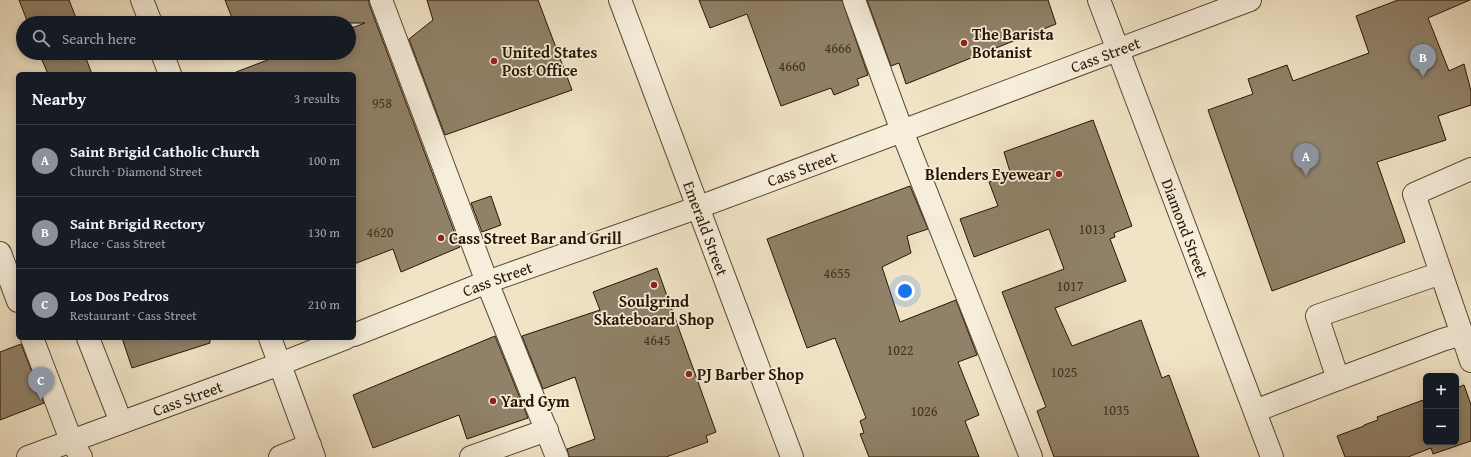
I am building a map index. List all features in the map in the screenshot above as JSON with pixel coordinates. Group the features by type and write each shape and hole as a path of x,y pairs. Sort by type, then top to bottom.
{"street":[{"path":"142,0 148,16"},
{"path":"380,0 487,282 557,457"},
{"name":"Emerald Street","path":"620,0 699,206 792,457"},
{"path":"854,0 902,132 1031,457"},
{"name":"Diamond Street","path":"1099,0 1272,457"},
{"name":"Cass Street","path":"356,334 487,282 902,132 1250,0"},
{"path":"165,60 169,72"},
{"path":"1471,169 1414,194 1471,361"},
{"path":"0,253 16,291"},
{"path":"1338,378 1316,316 1441,273"},
{"path":"1255,411 1338,378 1462,334"},
{"path":"33,340 76,448"},
{"path":"89,340 121,422"},
{"path":"271,340 312,451 280,457"},
{"name":"Cass Street","path":"28,457 76,448 121,422 280,364 341,340"},
{"path":"471,457 547,430"}],"building":[{"path":"19,0 69,0 75,16 25,16"},
{"path":"225,0 369,0 369,4 460,247 401,272 393,249 356,263 356,72 236,72 268,60 356,60 356,26 365,23 356,23 356,16 231,16"},
{"name":"United States Post Office","path":"427,0 538,0 572,90 445,135 409,39 433,20"},
{"path":"699,0 842,0 868,75 857,79 859,85 834,95 831,88 781,106 747,14 710,28"},
{"path":"867,0 1048,0 1056,24 906,84 899,63 891,66"},
{"path":"1398,0 1470,0 1428,18 1449,71 1464,64 1471,91 1471,105 1438,116 1446,140 1377,162 1405,242 1272,291 1208,110 1253,94 1248,79 1287,65 1293,81 1369,53 1356,16"},
{"path":"42,60 87,60 91,72 47,72"},
{"path":"1093,120 1132,226 1114,233 1115,237 1110,239 1126,281 1055,308 1072,346 1141,320 1162,378 1169,375 1199,457 1054,457 1037,411 1046,407 1002,292 1064,269 1049,229 974,257 960,219 998,206 989,182 1011,175 1004,152"},
{"path":"910,186 928,229 907,236 911,253 882,267 900,322 956,300 977,355 958,362 979,415 965,421 979,457 869,457 860,434 864,433 860,421 866,418 835,338 807,348 767,239"},
{"path":"491,196 501,225 482,232 471,203"},
{"path":"657,268 716,432 706,436 708,442 666,457 569,457 567,449 595,439 575,377 543,389 522,336 600,310 593,292"},
{"path":"495,336 528,418 467,439 459,415 373,448 353,395"},
{"path":"123,340 210,340 210,343 132,368"},
{"path":"21,344 44,403 0,420 0,352"},
{"path":"1464,385 1471,405 1471,441 1433,454 1431,448 1408,457 1345,457 1337,436 1378,420 1377,417 1423,400 1423,445 1459,445 1459,387"}],"place":[{"name":"The Barista Botanist","path":"964,43"},
{"name":"United States Post Office","path":"494,61"},
{"name":"Saint Brigid Rectory","path":"1423,77"},
{"name":"Blenders Eyewear","path":"1059,174"},
{"name":"Saint Brigid Catholic Church","path":"1306,176"},
{"name":"Cass Street Bar and Grill","path":"441,238"},
{"name":"Soulgrind Skateboard Shop","path":"654,285"},
{"name":"PJ Barber Shop","path":"689,374"},
{"name":"Los Dos Pedros","path":"41,400"},
{"name":"Yard Gym","path":"493,401"}]}
